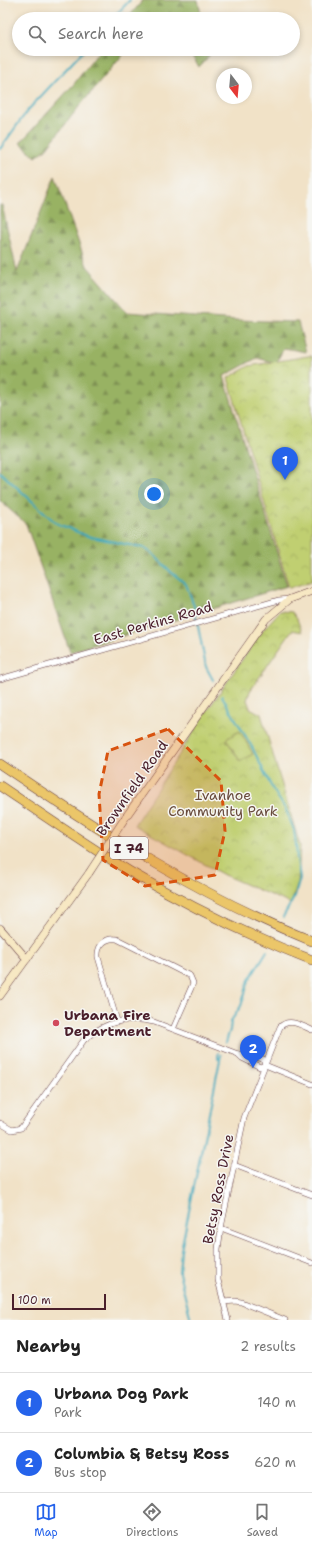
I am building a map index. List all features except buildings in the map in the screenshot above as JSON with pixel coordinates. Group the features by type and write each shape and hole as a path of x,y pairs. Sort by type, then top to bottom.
{"highway":[{"name":"I 74","path":"0,764 157,866 238,908 312,941"},
{"name":"I 74","path":"0,786 129,870 175,897 224,922 312,960"}],"street":[{"name":"East Perkins Road","path":"0,680 279,600 290,599 312,590"},
{"name":"Brownfield Road","path":"0,996 89,873 125,818 266,619 290,599"},
{"path":"0,928 27,959"},
{"path":"117,1021 98,957 98,952 101,945 105,941 112,938 117,939 190,976 193,983 192,988 174,1029"},
{"path":"0,1123 12,1130 21,1128 84,1040 96,1030 117,1021 129,1019 141,1019 174,1029 238,1054 242,1058 260,1067 265,1065 312,1084"},
{"name":"Betsy Ross Drive","path":"228,1320 218,1280 217,1266 221,1228 244,1118 277,1034 283,1024 291,1022 312,1030"},
{"path":"234,1165 312,1195"},
{"path":"221,1228 312,1263"},
{"path":"223,1302 241,1302 285,1320"}],"highlighted area":[{"path":"168,729 221,781 225,831 215,875 145,886 103,860 99,794 108,751"}],"green space":[{"path":"143,0 198,0 201,12 133,12"},
{"path":"96,56 122,56 46,149 36,157 20,143 73,85"},
{"path":"193,56 209,56 199,67"},
{"path":"55,176 87,266 127,312 237,320 298,322 306,352 284,348 276,363 257,358 224,376 287,586 70,652 26,524 0,501 0,205 2,205 17,272"},
{"path":"312,356 312,581 289,588 228,378 249,366"},
{"name":"Ivanhoe Community Park","path":"280,611 292,612 297,619 302,632 292,630 250,691 247,700 250,708 261,714 300,846 298,883 291,904 224,875 134,825 205,714 262,631"},
{"path":"240,731 253,754 240,761 226,739"}],"waterway":[{"path":"119,12 130,0"},
{"path":"0,149 28,110 78,56"},
{"path":"0,472 56,523 87,536 144,548 153,554 171,572 186,584 194,606 206,667 213,680"},
{"path":"222,696 252,747 272,788 286,810 294,830 300,878 295,896 283,917"},
{"path":"226,1042 231,1021 241,1006 249,980 267,951"},
{"path":"218,1053 218,1059"},
{"path":"191,1320 179,1273 181,1250 221,1055"}],"place":[{"name":"Urbana Dog Park","path":"285,480"},
{"name":"Urbana Fire Department","path":"56,1023"},
{"name":"Columbia & Betsy Ross","path":"253,1068"}]}
